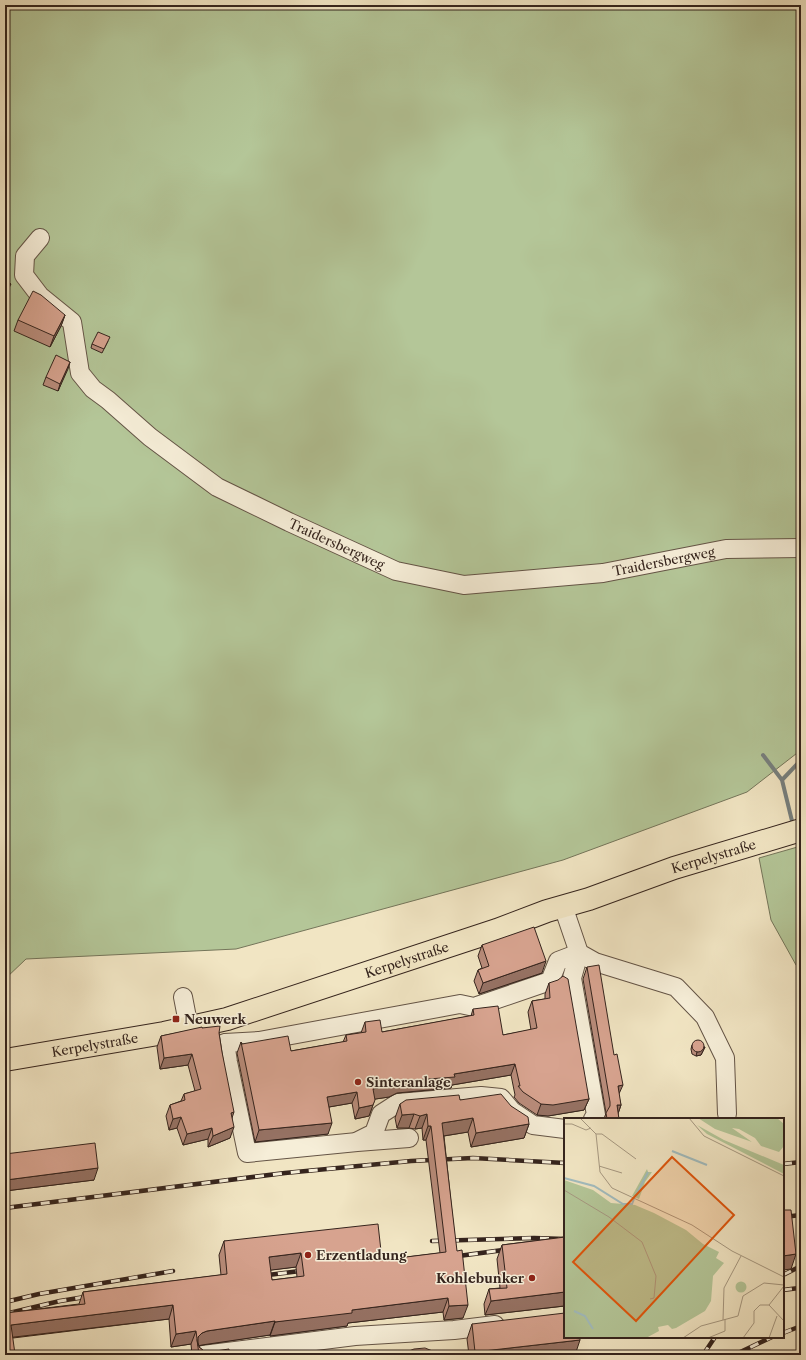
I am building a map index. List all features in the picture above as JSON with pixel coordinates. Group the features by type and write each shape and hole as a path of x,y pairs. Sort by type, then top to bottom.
{"main road":[{"name":"Kerpelystraße","path":"5,1060 189,1028 227,1019 497,930 674,868 801,830"}],"street":[{"name":"Traidersbergweg","path":"40,238 24,256 24,275 40,296 72,322 80,373 93,389 108,400 150,437 217,487 396,571 464,585 603,573 726,549 801,548"},
{"path":"564,906 579,953 572,978 596,1114 593,1118"},
{"path":"579,953 595,962 676,987 705,1017 725,1058 727,1114"},
{"path":"409,1138 247,1153 225,1044 259,1040 460,1004 474,1007 550,981 558,961 579,953"},
{"path":"183,997 189,1028"},
{"path":"357,1142 374,1133 381,1114 398,1103 481,1096 501,1098 512,1111 533,1125 564,1129"},
{"path":"203,1355 319,1348 355,1336 454,1330 510,1323"}],"green space":[{"path":"5,5 801,5 801,750 747,792 563,860 236,949 26,959 5,979"},
{"path":"801,846 801,971 796,965 771,920 759,858"}],"building":[{"path":"5,278 11,284 5,290"},
{"path":"33,291 41,295 65,315 54,336 18,320"},
{"path":"98,332 110,337 104,349 92,344"},
{"path":"56,355 70,362 60,384 46,377"},
{"path":"534,927 546,961 483,983 478,970 489,966 482,945"},
{"path":"599,965 614,1055 617,1054 623,1085 618,1086 621,1105 617,1105 619,1118 607,1118 606,1113 610,1106 610,1102 587,967"},
{"name":"Sinteranlage","path":"563,976 568,979 589,1099 553,1105 541,1104 523,1092 518,1086 520,1086 515,1064 454,1074 455,1077 401,1081 393,1085 373,1089 375,1100 373,1105 359,1108 357,1092 327,1097 332,1123 259,1130 241,1042 242,1044 288,1036 291,1051 347,1041 346,1035 366,1032 365,1022 380,1020 382,1032 474,1015 473,1009 498,1006 503,1035 537,1028 532,1001 550,998 549,983 558,980"},
{"path":"220,1026 219,1033 222,1052 234,1112 231,1113 234,1127 213,1136 212,1128 187,1134 181,1117 173,1119 170,1105 185,1100 184,1094 201,1089 192,1054 164,1058 161,1036 202,1027"},
{"path":"698,1040 702,1042 704,1046 702,1050 698,1052 694,1050 692,1046 694,1042"},
{"path":"501,1094 511,1106 528,1117 529,1124 476,1133 473,1118 442,1123 457,1251 462,1250 468,1305 449,1306 448,1298 352,1310 352,1313 275,1321 207,1331 198,1337 199,1347 204,1351 209,1352 229,1349 229,1355 199,1355 196,1331 176,1334 173,1305 11,1325 15,1354 5,1355 5,1313 85,1304 83,1292 227,1274 224,1241 378,1224 382,1260 446,1252 431,1126 428,1126 427,1114 420,1116 414,1114 402,1115 400,1104 406,1100 459,1095 460,1100","holes":["301,1253 304,1276 272,1280 269,1257"]},
{"path":"95,1143 98,1168 6,1180 5,1154"},
{"path":"784,1210 791,1210 796,1254 784,1256"},
{"name":"Kohlebunker","path":"564,1237 564,1292 491,1301 489,1289 507,1288 502,1245"},
{"path":"564,1313 564,1338 580,1338 580,1340 475,1352 472,1324"},
{"path":"425,1348 440,1355 401,1355 414,1349"}],"waterway":[{"path":"763,755 782,780"},
{"path":"793,825 782,780 801,760"},
{"path":"796,837 801,854"}],"railway":[{"path":"5,1208 285,1173 411,1161 473,1158 564,1163"},
{"path":"784,1164 801,1162"},
{"path":"784,1217 801,1215"},
{"path":"432,1241 534,1238 564,1239"},
{"path":"451,1257 511,1249"},
{"path":"784,1274 801,1266"},
{"path":"260,1276 308,1270"},
{"path":"5,1302 39,1294 173,1271"},
{"path":"784,1290 799,1288"},
{"path":"5,1314 60,1301 91,1296"},
{"path":"784,1333 801,1326"},
{"path":"703,1355 714,1338"},
{"path":"734,1355 770,1338"},
{"path":"791,1355 801,1350"}],"place":[{"name":"Neuwerk","path":"176,1019"},
{"name":"Sinteranlage","path":"358,1082"},
{"name":"Erzentladung","path":"308,1255"},
{"name":"Kohlebunker","path":"532,1278"}]}
